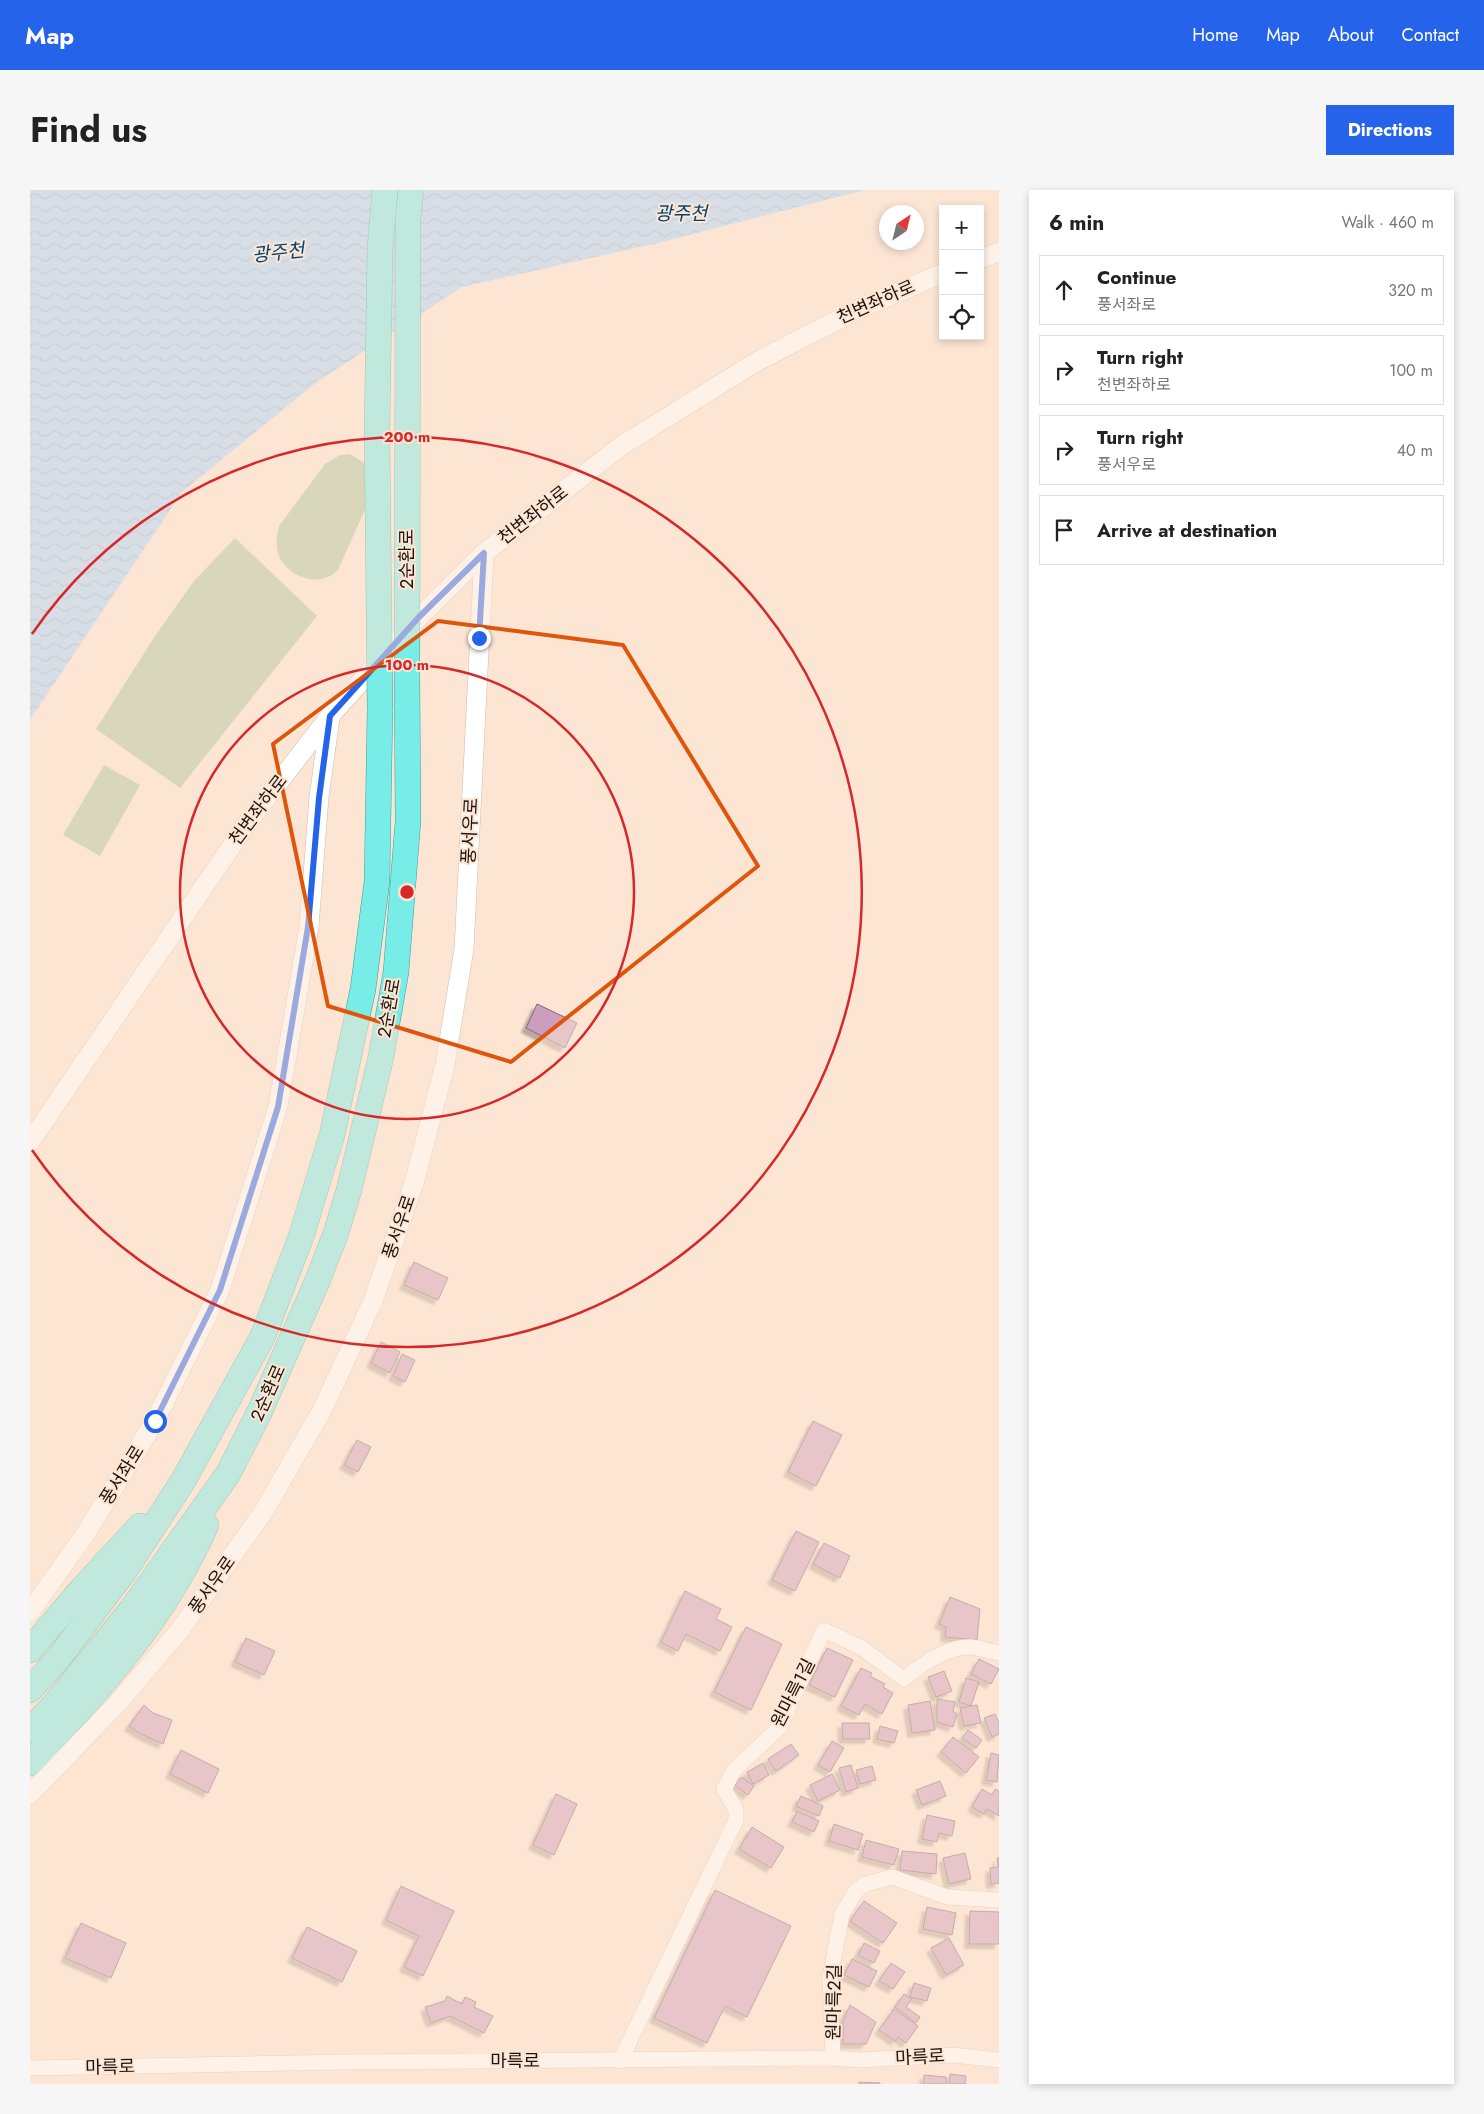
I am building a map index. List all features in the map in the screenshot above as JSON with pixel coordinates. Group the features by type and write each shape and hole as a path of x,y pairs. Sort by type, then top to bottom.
{"highway":[{"name":"2순환로","path":"30,1690 57,1660 124,1572 183,1481 263,1336 301,1237 332,1135 363,989 377,881 380,709 377,430 380,248 385,190"},
{"name":"2순환로","path":"30,1730 55,1704 131,1610 228,1474 259,1413 317,1282 336,1233 349,1190 378,1066 396,972 408,820 408,217 411,190"},
{"path":"30,1764 77,1714 131,1649 185,1567 228,1474"},
{"path":"30,1650 81,1590 183,1481"}],"street":[{"path":"984,258 999,252"},
{"name":"천변좌하로","path":"30,1142 248,822 330,716 419,617 484,553 621,446 756,362 854,312 939,275"},
{"name":"풍서우로","path":"30,1794 117,1704 180,1630 264,1511 322,1410 373,1301 414,1184 445,1065 464,949 484,553"},
{"name":"풍서좌로","path":"30,1612 86,1533 155,1421 220,1290 278,1107 308,927 319,798 330,716"},
{"name":"원마륵1길","path":"620,2061 736,1820 736,1810 724,1789 734,1770 779,1728 824,1630 862,1648 904,1679 920,1666 945,1653 971,1647 999,1653"},
{"name":"원마륵2길","path":"833,2058 830,1978 842,1914 856,1890 866,1884 892,1877 947,1897 999,1900"},
{"name":"마륵로","path":"30,2068 356,2062 833,2058 861,2060 953,2055 999,2060"}],"highlighted area":[{"path":"438,621 623,645 758,866 511,1062 328,1006 273,744"}],"green space":[{"path":"350,454 371,467 366,507 338,570 324,578 308,579 293,572 281,560 277,543 279,526 325,464 340,455"},
{"path":"235,538 317,616 180,788 96,729 155,636 194,581"},
{"path":"104,765 140,785 100,856 63,835"}],"water":[{"name":"광주천","path":"30,190 865,190 658,243 462,287 317,382 182,492 30,720"}],"building":[{"path":"537,1004 577,1023 565,1048 526,1028"},
{"path":"414,1262 448,1278 438,1300 404,1285"},
{"path":"381,1342 400,1352 390,1373 371,1363"},
{"path":"402,1354 415,1360 405,1382 393,1376"},
{"path":"813,1421 842,1435 816,1486 788,1472"},
{"path":"357,1440 371,1447 358,1472 344,1465"},
{"path":"796,1531 819,1542 795,1591 772,1580"},
{"path":"824,1543 850,1556 840,1578 813,1564"},
{"path":"685,1591 721,1609 716,1619 732,1627 720,1651 686,1634 678,1651 661,1642"},
{"path":"950,1597 980,1609 977,1640 945,1637 946,1627 939,1624"},
{"path":"746,1627 782,1644 751,1710 714,1692"},
{"path":"246,1638 275,1651 264,1675 235,1662"},
{"path":"827,1648 853,1660 835,1697 809,1685"},
{"path":"979,1659 999,1669 991,1684 971,1674"},
{"path":"861,1668 872,1673 870,1676 885,1684 883,1687 893,1693 882,1714 865,1704 859,1715 841,1706"},
{"path":"944,1671 952,1691 936,1697 928,1677"},
{"path":"966,1678 979,1682 971,1706 959,1702"},
{"path":"937,1699 955,1702 953,1712 957,1714 953,1727 937,1722"},
{"path":"930,1701 935,1730 912,1733 908,1705"},
{"path":"144,1705 153,1713 172,1720 163,1744 129,1726"},
{"path":"977,1705 981,1723 964,1726 960,1708"},
{"path":"995,1714 999,1723 999,1734 992,1737 984,1718"},
{"path":"842,1723 869,1723 870,1739 843,1739"},
{"path":"880,1726 898,1731 894,1743 877,1739"},
{"path":"968,1730 982,1740 976,1748 962,1738"},
{"path":"953,1737 979,1757 966,1773 941,1752"},
{"path":"832,1741 844,1748 830,1772 818,1765"},
{"path":"791,1744 799,1755 776,1771 768,1759"},
{"path":"181,1750 219,1769 208,1793 170,1774"},
{"path":"991,1753 999,1755 997,1782 986,1780"},
{"path":"763,1763 769,1775 753,1784 747,1772"},
{"path":"851,1765 858,1788 846,1792 839,1768"},
{"path":"872,1766 876,1780 860,1784 856,1770"},
{"path":"832,1774 840,1790 818,1801 810,1785"},
{"path":"741,1777 754,1786 748,1795 735,1785"},
{"path":"940,1781 946,1796 922,1805 916,1790"},
{"path":"982,1789 992,1795 995,1789 999,1791 999,1816 987,1809 984,1814 972,1807"},
{"path":"556,1794 577,1804 554,1855 533,1845"},
{"path":"801,1796 823,1806 819,1816 796,1806"},
{"path":"797,1811 819,1821 814,1832 792,1822"},
{"path":"927,1815 955,1821 952,1836 939,1833 937,1842 922,1839"},
{"path":"834,1824 863,1834 858,1850 829,1841"},
{"path":"752,1827 784,1847 771,1868 739,1849"},
{"path":"866,1840 899,1849 894,1865 862,1857"},
{"path":"902,1851 937,1854 936,1874 900,1870"},
{"path":"965,1853 971,1879 949,1884 943,1858"},
{"path":"997,1858 999,1858 999,1883 991,1884 990,1868 998,1867"},
{"path":"401,1886 454,1911 423,1976 404,1967 419,1936 386,1920"},
{"path":"715,1890 791,1926 747,2017 725,2006 707,2043 654,2018"},
{"path":"864,1901 897,1923 883,1943 850,1921"},
{"path":"927,1907 956,1913 952,1935 923,1929"},
{"path":"970,1911 999,1912 999,1944 969,1944"},
{"path":"81,1923 126,1943 111,1978 65,1958"},
{"path":"307,1927 357,1951 342,1982 292,1958"},
{"path":"949,1938 964,1965 946,1975 931,1948"},
{"path":"864,1943 880,1951 874,1963 858,1955"},
{"path":"852,1959 877,1971 869,1987 844,1975"},
{"path":"891,1963 905,1972 893,1989 879,1981"},
{"path":"914,1983 931,1988 927,2001 910,1997"},
{"path":"904,1994 912,1999 906,2007 920,2017 916,2023 895,2007"},
{"path":"447,1996 462,2004 465,1997 476,2002 474,2007 493,2016 484,2033 450,2016 431,2023 425,2007 445,2001"},
{"path":"850,2005 876,2022 866,2044 843,2044 843,2021"},
{"path":"894,2009 918,2026 906,2043 898,2037 895,2041 879,2030"},
{"path":"950,2074 966,2076 965,2084 949,2084"},
{"path":"924,2075 946,2077 946,2084 924,2084"},
{"path":"859,2082 880,2083 880,2084 859,2084"}],"route":[{"path":"155,1421 220,1290 278,1107 308,927 319,798 330,716 419,617 484,553 479,638"}]}
